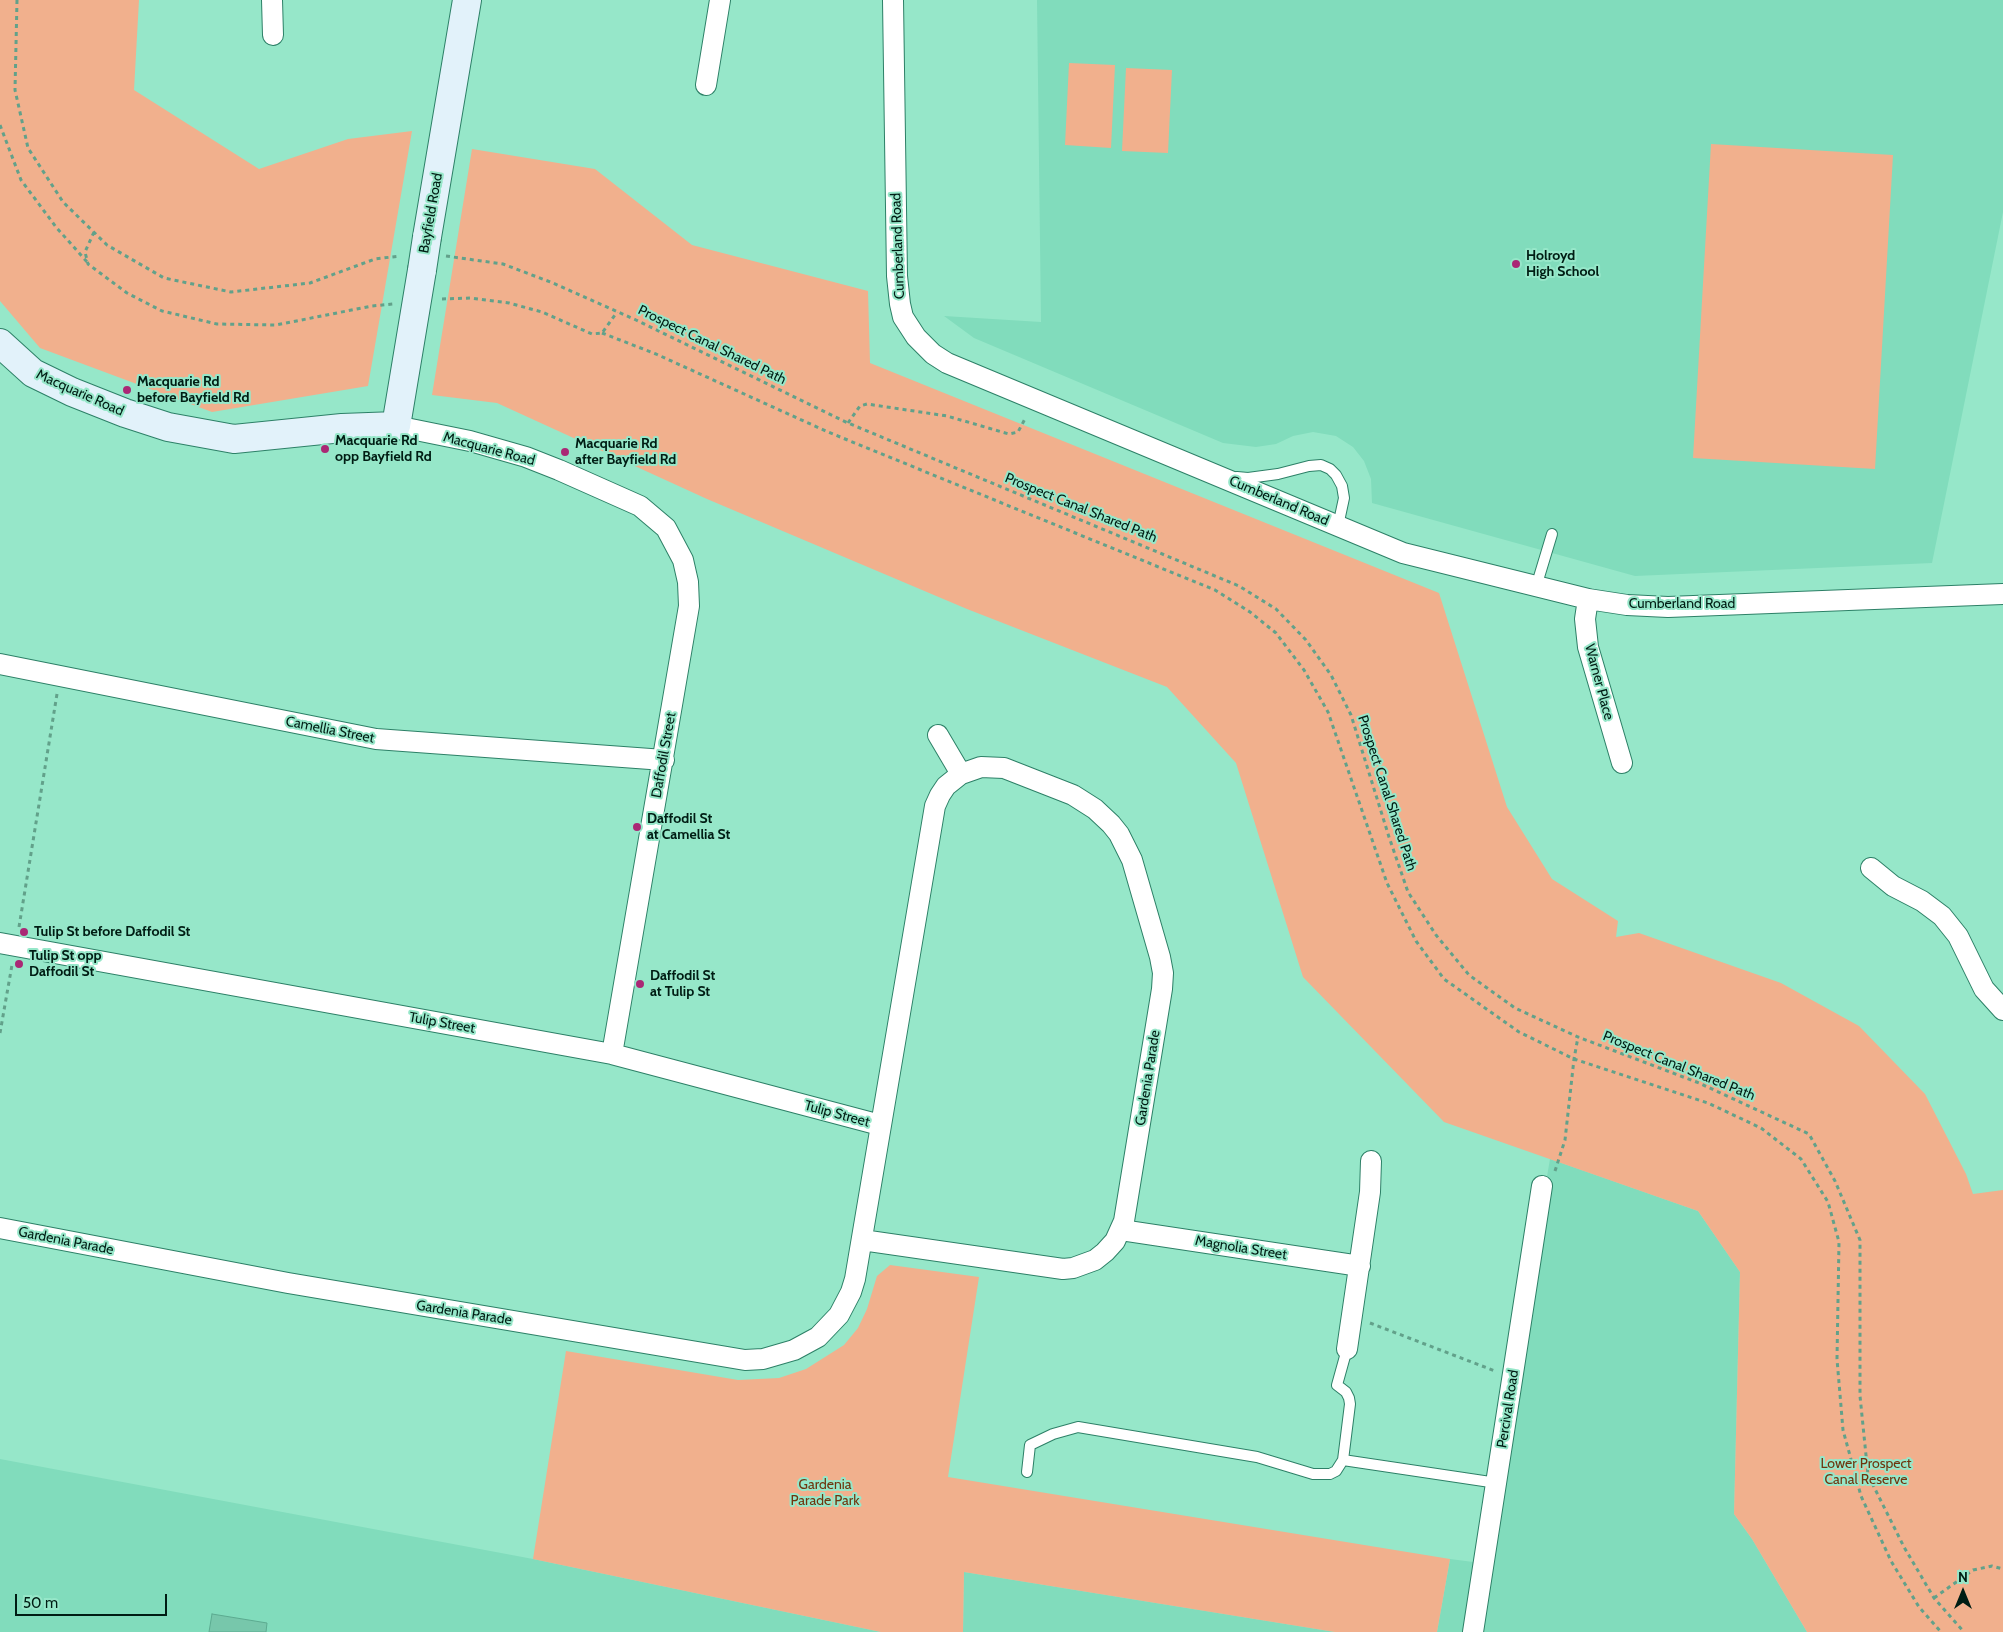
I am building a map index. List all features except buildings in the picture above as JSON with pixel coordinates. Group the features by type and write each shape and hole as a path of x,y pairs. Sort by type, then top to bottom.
{"street":[{"path":"272,0 273,35"},
{"name":"Bayfield Road","path":"396,426 416,303 410,263 427,236 467,0"},
{"path":"706,84 720,0"},
{"name":"Cumberland Road","path":"893,0 897,276 900,304 903,317 916,337 939,358 957,368 1415,556 1588,599 1668,607 2003,594"},
{"name":"Macquarie Road","path":"0,343 33,372 72,392 168,427 234,439 342,428 396,426 470,441 541,462 640,506 659,521"},
{"name":"Daffodil Street","path":"612,1054 689,606 690,593 683,560 672,537 659,521"},
{"name":"Warner Place","path":"1588,599 1585,620 1588,647 1622,763"},
{"name":"Camellia Street","path":"0,664 376,739 664,760"},
{"path":"938,736 960,774"},
{"name":"Gardenia Parade","path":"0,1228 288,1283 745,1360 763,1359 794,1350 818,1336 828,1327 839,1315 851,1292 862,1240 935,806 946,786 960,774 982,767 1004,768 1073,795 1095,809 1111,824 1132,860 1160,957 1163,973 1162,989 1128,1202 1121,1230 1115,1241 1095,1260 1084,1266 1063,1269 862,1240"},
{"path":"1872,868 1893,886 1922,901 1942,916 1958,936 1984,988 2003,1010"},
{"name":"Tulip Street","path":"8,945 612,1054 880,1125"},
{"path":"1347,1349 1370,1192 1371,1162"},
{"name":"Percival Road","path":"1474,1632 1542,1186"},
{"name":"Magnolia Street","path":"1121,1230 1360,1266"}],"lane":[{"path":"1214,474 1248,478 1278,474 1309,466 1321,466 1330,469 1342,486 1344,498 1338,526"},
{"path":"1536,586 1552,534"},
{"path":"1027,1472 1030,1445 1053,1434 1078,1427 1257,1457 1313,1474 1330,1474 1336,1470 1343,1460 1350,1404 1349,1398 1337,1385 1347,1349"},
{"path":"1343,1460 1497,1483"}],"path":[{"path":"17,0 15,90 28,148 63,202 107,245 164,278 231,292 310,283 375,258 410,263"},
{"path":"0,124 21,180 56,227 88,264 127,293 162,311 217,324 276,325 372,306 471,298 509,303 542,312 592,334 602,332 656,354 828,432 1215,590 1250,612 1276,633 1304,670 1328,712 1387,883 1416,941 1444,979 1519,1032 1574,1059 1708,1103 1761,1128 1801,1160 1828,1202 1839,1242 1838,1359 1843,1430 1861,1496 1891,1561 1919,1607 1941,1632"},
{"path":"88,264 85,252 94,232"},
{"name":"Prospect Canal Shared Path","path":"448,256 503,264 553,283 618,312 848,423 1239,586 1276,609 1311,648 1330,675 1351,715 1388,837 1408,892 1436,935 1469,975 1515,1008 1578,1037 1699,1083 1809,1134 1836,1181 1860,1240 1860,1396 1868,1475 1904,1547 1934,1598 1964,1632"},
{"path":"602,332 618,312"},
{"path":"848,423 860,406 867,404 947,416 1009,434 1018,432 1034,400"},
{"path":"0,1033 8,945 60,676"},
{"path":"1542,1186 1556,1170 1565,1140 1578,1037"},
{"path":"1353,1317 1512,1378"},
{"path":"1934,1598 1973,1570 1992,1566 2003,1569"}],"shaded area":[{"name":"Holroyd High School","path":"1037,0 2003,0 2003,212 1932,563 1635,576 1372,503 1371,479 1364,461 1353,447 1336,436 1313,432 1293,436 1276,444 1256,447 1223,443 974,338 944,316 1041,322"},
{"path":"1550,1159 1698,1211 1740,1272 1734,1514 1752,1539 1807,1632 1437,1632 1450,1559 1481,1563"},
{"path":"0,1459 533,1559 881,1632 0,1632"},
{"path":"964,1572 1335,1632 963,1632"}],"green space":[{"path":"0,0 139,0 134,90 259,169 348,139 412,131 368,386 212,412 40,348 0,301"},
{"path":"1069,63 1115,65 1111,148 1065,145"},
{"path":"1126,68 1172,70 1168,153 1122,151"},
{"path":"1711,144 1893,155 1875,469 1693,458"},
{"name":"Lower Prospect Canal Reserve","path":"472,149 595,169 692,245 868,291 870,363 1439,593 1507,807 1552,879 1618,921 1616,937 1639,933 1781,983 1859,1026 1925,1094 1966,1174 1973,1194 2003,1190 2003,1632 1807,1632 1752,1539 1734,1514 1740,1272 1698,1211 1444,1122 1303,977 1236,763 1167,687 967,609 707,499 497,403 432,395"},
{"name":"Gardenia Parade Park","path":"890,1265 979,1277 948,1477 1450,1559 1437,1632 1335,1632 964,1572 963,1632 881,1632 533,1559 566,1351 738,1380 779,1378 806,1369 844,1345 858,1328 867,1309 877,1276"}],"place":[{"name":"Holroyd High School","path":"1516,264"},
{"name":"Macquarie Rd before Bayfield Rd","path":"127,390"},
{"name":"Macquarie Rd opp Bayfield Rd","path":"325,449"},
{"name":"Macquarie Rd after Bayfield Rd","path":"565,452"},
{"name":"Daffodil St at Camellia St","path":"637,827"},
{"name":"Tulip St before Daffodil St","path":"24,932"},
{"name":"Tulip St opp Daffodil St","path":"19,964"},
{"name":"Daffodil St at Tulip St","path":"640,984"}]}
